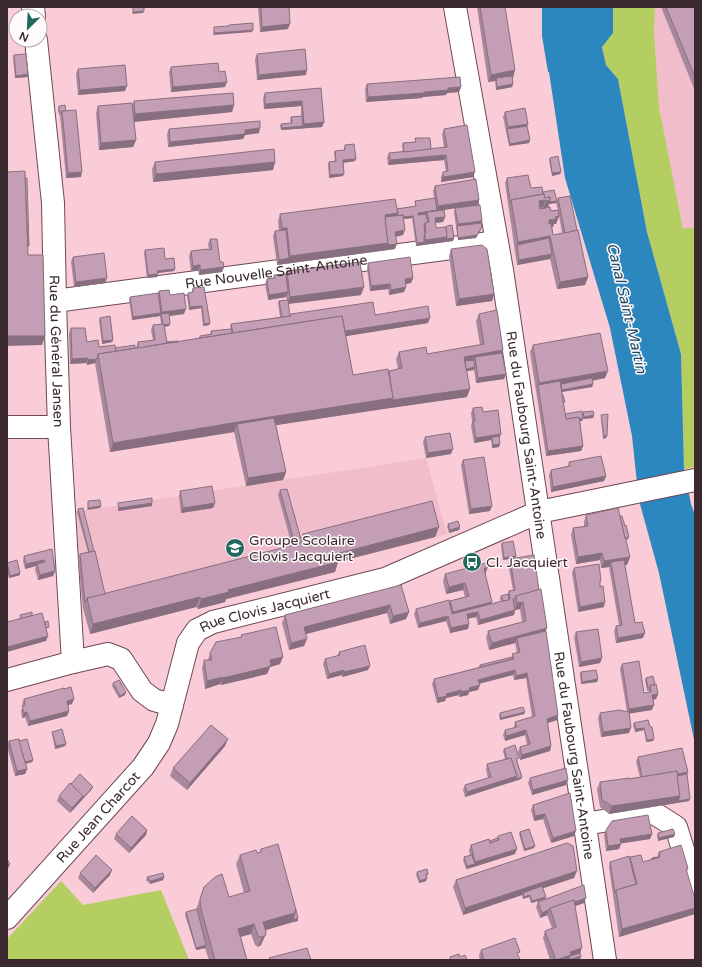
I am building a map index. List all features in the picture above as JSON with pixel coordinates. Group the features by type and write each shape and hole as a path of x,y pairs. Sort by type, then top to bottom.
{"street":[{"name":"Rue du Faubourg Saint-Antoine","path":"454,7 503,278 605,960"},
{"name":"Rue du Général Jansen","path":"37,48 53,203 59,427 73,662"},
{"name":"Rue Nouvelle Saint-Antoine","path":"55,301 497,242"},
{"path":"7,427 59,427"},
{"name":"Rue Clovis Jacquiert","path":"172,704 188,643 197,630 213,622 385,579 539,512 695,480"},
{"path":"7,680 108,654 121,659 142,691 154,700 172,704"},
{"name":"Rue Jean Charcot","path":"7,918 143,767 159,743 167,724 172,704"},
{"path":"584,824 654,813 676,827 695,888"}],"shaded area":[{"path":"655,7 695,7 695,297 659,107 654,31"},
{"name":"Groupe Scolaire Clovis Jacquiert","path":"426,458 447,534 333,563 335,572 225,600 225,602 198,609 196,607 90,634 83,608 74,512"}],"green space":[{"path":"613,7 655,7 654,31 659,107 683,229 695,227 695,467 684,469 681,354 647,232 618,79 606,65 602,46 613,33"},
{"path":"61,881 83,905 161,890 189,960 7,960 7,939"}],"water":[{"name":"Canal Saint-Martin","path":"542,7 613,7 613,33 602,47 606,65 618,79 647,232 681,354 684,469 691,504 695,515 695,744 659,573 640,504 632,436 610,328 565,178 542,36"}],"building":[{"path":"133,7 144,7 144,11 133,12"},
{"path":"261,7 289,7 290,24 262,27"},
{"path":"480,7 505,7 515,70 491,75"},
{"path":"666,7 695,7 695,77"},
{"path":"253,23 253,30 214,33 214,27"},
{"path":"305,49 307,70 259,75 257,54"},
{"path":"26,54 28,74 16,76 14,55"},
{"path":"218,63 219,72 225,71 227,82 173,87 171,67"},
{"path":"125,65 127,86 80,90 78,69"},
{"path":"512,76 513,84 497,87 496,78"},
{"path":"460,77 461,87 448,88 448,90 368,97 367,84"},
{"path":"321,88 324,122 304,124 302,101 265,104 265,93"},
{"path":"233,93 234,105 135,114 134,101"},
{"path":"132,103 136,140 101,143 98,106"},
{"path":"65,105 66,111 59,112 59,106"},
{"path":"525,108 528,124 508,127 505,112"},
{"path":"76,110 82,172 68,173 62,111"},
{"path":"302,116 303,126 282,128 281,124 292,123 291,117"},
{"path":"260,121 260,128 245,130 245,134 170,142 169,129"},
{"path":"467,125 475,172 443,177 443,172 448,171 446,155 390,160 389,153 447,147 444,129"},
{"path":"527,126 530,140 510,144 507,129"},
{"path":"415,138 430,138 431,149 404,152 403,143 416,142"},
{"path":"354,144 356,159 343,160 344,174 330,175 329,162 336,161 335,151 345,150 345,145"},
{"path":"274,149 275,162 156,174 155,162"},
{"path":"558,156 561,172 552,173 550,158"},
{"path":"25,171 28,255 43,255 45,336 7,336 7,172"},
{"path":"528,175 531,188 542,187 543,194 511,200 510,202 507,178"},
{"path":"25,178 27,178 29,246 28,246"},
{"path":"476,179 479,200 438,206 435,186"},
{"path":"554,190 557,201 550,202 550,197 545,198 543,192"},
{"path":"544,194 545,198 550,197 550,200 539,201 540,209 550,207 551,211 558,210 559,216 555,217 556,219 549,220 553,235 578,230 588,277 560,282 550,236 518,242 511,200"},
{"path":"570,196 577,230 565,233 558,198"},
{"path":"435,198 437,210 418,213 418,215 426,214 428,223 425,223 424,226 424,242 417,243 413,216 397,216 397,209 416,206 415,201"},
{"path":"395,199 398,213 385,215 388,243 290,256 287,228 282,228 280,214"},
{"path":"480,205 482,221 458,224 455,208"},
{"path":"444,210 445,217 435,218 436,228 446,227 447,237 425,240 425,223 429,222 427,212"},
{"path":"403,215 405,230 395,232 397,244 388,245 385,217"},
{"path":"481,223 482,227 477,235 458,238 457,226"},
{"path":"452,225 454,238 446,239 446,227"},
{"path":"286,230 289,258 279,260 275,231"},
{"path":"549,238 552,254 519,260 517,245"},
{"path":"210,239 217,239 220,262 223,262 224,267 200,270 200,265 193,266 191,251 212,249"},
{"path":"482,245 487,249 494,294 459,299 451,249"},
{"path":"164,248 165,259 174,258 175,269 157,271 158,274 148,275 145,250"},
{"path":"104,253 107,278 76,282 73,257"},
{"path":"410,257 413,278 405,279 406,287 391,290 390,284 371,286 368,263"},
{"path":"360,262 364,287 290,297 287,271"},
{"path":"286,274 288,292 269,295 267,279 275,278 274,275"},
{"path":"204,287 210,323 204,324 202,306 190,307 188,293 193,292 193,288"},
{"path":"169,290 170,295 184,293 186,309 162,312 159,291"},
{"path":"158,293 161,313 133,317 130,297"},
{"path":"288,300 290,316 282,317 279,301"},
{"path":"373,302 375,315 428,306 430,318 345,331 342,316 233,333 231,324 291,316 291,314"},
{"path":"497,310 503,350 464,357 470,389 392,400 393,398 389,371 402,368 399,352 426,347 427,354 484,344 479,314"},
{"path":"169,313 170,324 164,325 161,314"},
{"path":"110,316 113,340 103,341 100,318"},
{"path":"342,316 353,375 388,369 393,398 113,443 98,354"},
{"path":"164,324 167,343 138,348 138,342 155,340 153,325"},
{"path":"71,328 85,328 87,342 98,340 99,347 115,345 116,351 98,354 97,359 72,359"},
{"path":"231,329 232,333 200,338 200,336 212,334 211,331"},
{"path":"600,333 608,371 539,383 533,345"},
{"path":"178,341 167,343 166,342"},
{"path":"135,345 135,348 116,351 115,348"},
{"path":"502,353 506,374 478,378 475,357"},
{"path":"474,360 475,367 466,369 465,361"},
{"path":"592,378 593,384 562,390 561,384"},
{"path":"560,381 566,419 579,417 583,446 548,451 538,385"},
{"path":"563,395 565,402 563,402"},
{"path":"482,407 483,412 498,410 501,434 476,438 473,421 475,421 473,408"},
{"path":"582,411 583,418 579,419 579,417 566,419 565,414"},
{"path":"593,411 594,415 584,417 583,412"},
{"path":"608,414 607,436 604,436 601,415"},
{"path":"274,418 286,472 248,478 237,424"},
{"path":"450,433 453,449 428,453 425,437"},
{"path":"499,436 500,444 493,445 492,437"},
{"path":"601,456 606,476 553,487 551,470 570,466 569,462"},
{"path":"484,457 492,506 471,509 463,460"},
{"path":"212,486 215,503 183,508 180,491"},
{"path":"287,489 302,543 295,545 280,490"},
{"path":"152,498 152,503 119,508 118,503"},
{"path":"100,500 101,506 88,508 88,501"},
{"path":"432,501 439,527 336,554 338,562 228,590 229,592 201,599 200,597 93,624 87,598 305,542 303,534"},
{"path":"83,508 94,551 89,552 78,509"},
{"path":"618,508 630,557 604,561 602,553 578,557 573,528 588,526 586,515"},
{"path":"620,516 622,516 625,526 626,525 629,537 625,538"},
{"path":"458,521 460,527 450,530 448,524"},
{"path":"513,541 516,556 504,558 502,543"},
{"path":"52,549 55,571 40,575 37,564 45,562 44,560 26,564 24,556"},
{"path":"95,551 105,594 87,598 85,603 80,554"},
{"path":"534,555 539,590 516,596 513,599 515,610 480,620 478,612 467,614 469,624 451,628 448,616 420,623 416,609 449,600 452,614 510,599 509,591 515,590 510,559"},
{"path":"17,560 20,573 10,576 7,563"},
{"path":"624,560 635,623 642,622 645,633 618,638 616,626 622,625 611,562"},
{"path":"486,563 488,567 484,569 492,602 453,612 450,601 469,596 465,583 449,587 445,574"},
{"path":"599,564 601,581 600,587 603,586 605,602 580,607 574,568"},
{"path":"401,585 409,612 393,616 390,605 304,627 307,639 291,643 285,615"},
{"path":"541,589 547,628 492,643 488,631 526,621 523,602 517,603 516,596"},
{"path":"508,594 509,600 503,601 501,596"},
{"path":"32,612 32,616 21,619 20,615"},
{"path":"42,613 48,636 7,647 7,622"},
{"path":"48,621 49,627 46,628 45,622"},
{"path":"276,627 283,657 270,660 271,664 269,667 207,681 204,660 212,660 210,653 216,642 242,637 241,635"},
{"path":"598,629 602,658 581,662 576,632"},
{"path":"546,631 558,715 547,719 551,746 522,755 520,747 530,744 526,730 506,736 505,730 517,727 515,722 535,716 527,673 516,676 515,670 478,680 480,685 469,688 470,690 461,692 461,690 438,698 434,679 514,659 512,654 520,652 517,638"},
{"path":"365,645 370,666 329,674 325,659 340,655 339,652"},
{"path":"512,657 512,659 480,667 480,665"},
{"path":"639,661 644,693 651,692 650,685 656,684 658,694 652,695 654,705 629,709 622,664"},
{"path":"596,670 598,679 582,682 581,672"},
{"path":"653,676 655,685 650,685 650,688 648,688 646,678"},
{"path":"119,680 126,692 120,696 113,683"},
{"path":"71,687 74,699 67,701 69,711 30,721 27,712 24,713 22,706 25,705 24,699"},
{"path":"523,707 525,712 501,718 500,713"},
{"path":"619,710 629,712 631,728 603,732 600,713"},
{"path":"648,720 650,727 652,727 654,739 647,740 644,728 636,729 634,723"},
{"path":"211,725 228,739 190,783 173,768"},
{"path":"62,729 66,744 56,746 52,732"},
{"path":"19,739 27,769 17,771 9,741"},
{"path":"27,739 33,760 25,762 19,741"},
{"path":"515,745 519,758 516,759 522,777 516,779 517,776 511,758 507,759 504,749"},
{"path":"682,748 688,772 677,774 677,771 642,777 638,757"},
{"path":"511,758 517,776 467,792 465,785 491,777 487,764"},
{"path":"566,768 568,780 533,790 530,778"},
{"path":"677,771 680,796 612,806 602,800 600,782"},
{"path":"80,774 93,787 83,798 83,796 71,784"},
{"path":"687,774 690,799 678,801 680,796 677,776"},
{"path":"70,783 83,796 72,808 59,796"},
{"path":"570,793 576,831 553,838 545,814 535,816 533,805"},
{"path":"648,815 652,834 620,839 621,844 608,846 606,830 612,821"},
{"path":"132,816 147,830 131,848 116,834"},
{"path":"529,829 535,846 525,849 520,832"},
{"path":"673,829 675,834 659,838 658,833"},
{"path":"511,832 517,849 475,862 471,845 489,839 490,843 499,840 498,836"},
{"path":"497,838 498,840 490,843 490,841"},
{"path":"567,843 573,846 577,871 465,908 456,880"},
{"path":"278,844 296,910 295,913 263,922 266,932 265,936 262,937 258,936 254,924 238,929 247,960 215,960 201,909 200,899 204,887 215,877 222,874 229,897 250,891 240,855 256,850 257,853 261,852 261,849"},
{"path":"681,845 695,899 695,908 622,929 616,890 637,884 630,857 641,855 643,862 660,857 659,852"},
{"path":"96,855 112,870 95,888 80,873"},
{"path":"472,855 475,864 467,866 464,857"},
{"path":"629,856 636,884 616,890 615,893 610,862"},
{"path":"427,869 427,878 420,881 417,872"},
{"path":"163,873 164,877 151,881 147,877"},
{"path":"584,885 586,898 575,902 574,900 550,908 542,913 538,902"},
{"path":"542,886 546,897 532,901 530,895 524,897 523,893"},
{"path":"574,900 582,948 570,952 571,955 556,960 545,931 556,927 550,908"},
{"path":"197,909 206,945 196,948 186,912"},
{"path":"296,910 298,918 293,920"},
{"path":"515,938 520,952 517,953 520,960 484,960 481,950"},
{"path":"307,948 311,960 270,960 269,958"},
{"path":"580,953 581,956 569,960 570,956"},
{"path":"459,954 460,957 465,955 467,960 450,960 450,957"}],"place":[{"name":"Groupe Scolaire Clovis Jacquiert","path":"235,548"},
{"name":"Cl. Jacquiert","path":"472,562"}]}
